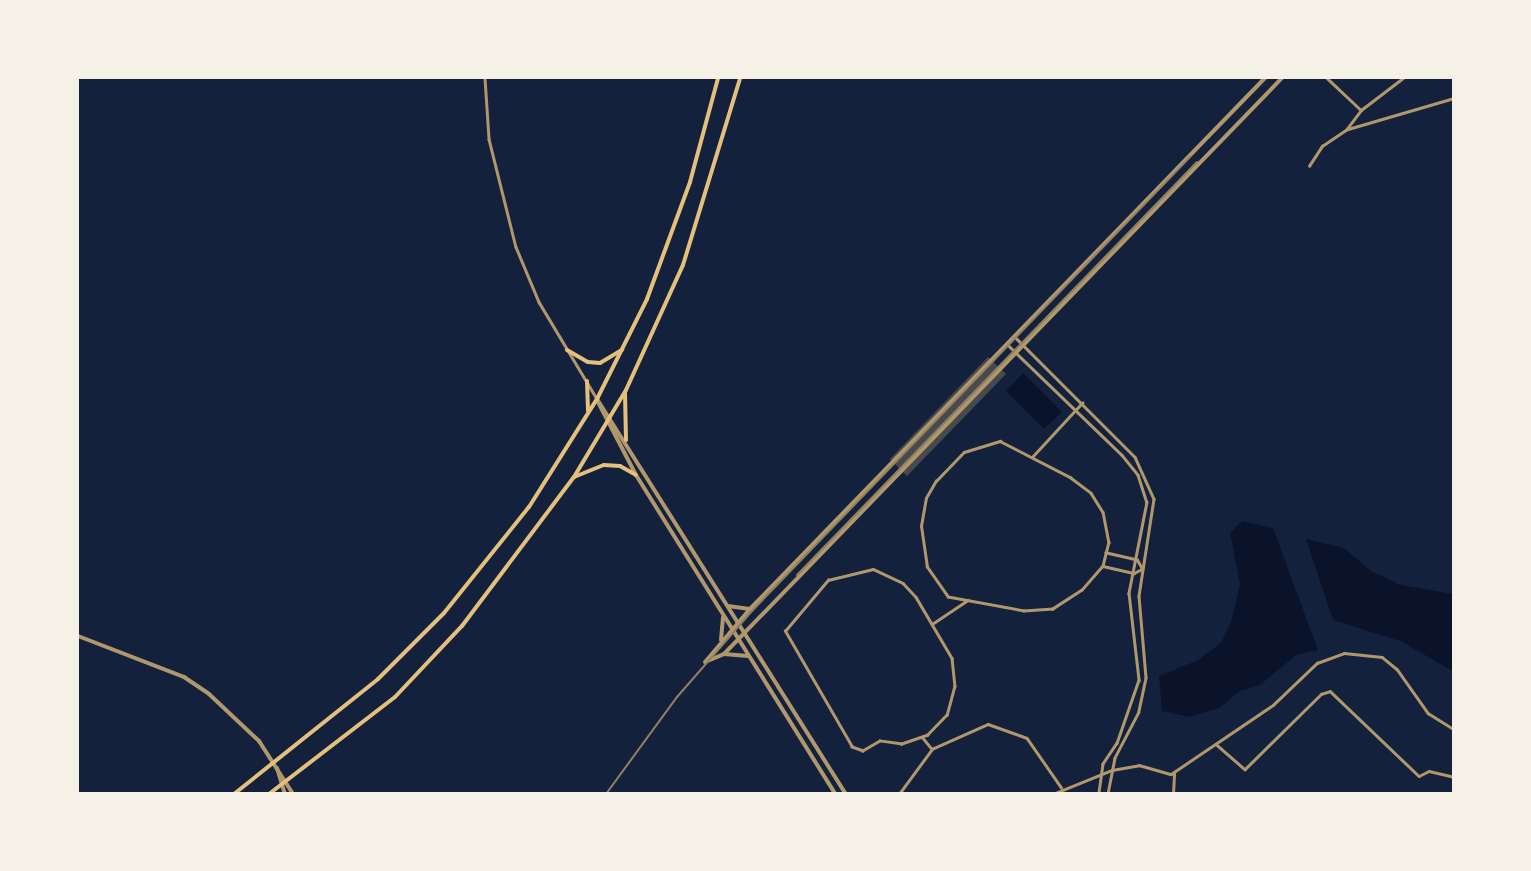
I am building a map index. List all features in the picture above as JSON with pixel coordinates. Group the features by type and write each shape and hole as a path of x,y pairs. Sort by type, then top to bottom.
{"main road":[{"path":"234,794 276,764 378,679 444,613 529,507 597,399 624,348 667,250 718,78"},
{"path":"269,794 395,697 462,626 574,477 626,390 683,265 740,78"},
{"path":"567,350 588,362 600,362 624,348"},
{"path":"585,419 590,407 587,382"},
{"path":"626,390 626,440"},
{"path":"574,477 604,465 620,466 636,475"}],"street":[{"path":"484,78 489,139 504,209 539,302 597,399 607,424 636,475 835,794"},
{"path":"750,657 741,652 724,654 705,662 720,642 750,609 1265,78"},
{"path":"724,654 737,637 1017,354 1282,78"},
{"path":"1327,78 1361,110"},
{"path":"1346,130 1361,110 1403,78"},
{"path":"1309,166 1322,146 1346,130 1454,98"},
{"path":"1014,336 1135,457 1146,475 1154,500 1152,535 1142,569 1139,596 1146,678 1139,712 1112,770 1108,794"},
{"path":"1007,344 1076,410 1138,475 1146,502 1137,560 1129,592 1139,680 1135,699 1101,774 1099,794"},
{"path":"597,399 611,416 727,606 846,794"},
{"path":"1032,457 1082,403"},
{"path":"1000,441 1032,457 1091,493 1104,512 1106,553 1103,566 1082,590 1053,609 1024,611 948,596 927,567 921,526 926,498 947,467 983,444 1000,441"},
{"path":"1106,553 1137,560 1142,569"},
{"path":"1103,566 1134,573 1142,569"},
{"path":"873,569 903,583 932,624 952,658 955,686 947,714 923,738 902,744 880,741 863,751 852,747 785,631 828,580 873,569"},
{"path":"932,624 969,600"},
{"path":"727,606 750,609"},
{"path":"720,610 725,623 720,642"},
{"path":"78,636 184,677 209,694 276,764 293,794"},
{"path":"1053,794 1061,787 1112,770 1138,765 1174,773 1274,705 1317,663 1357,652 1382,658 1397,669 1428,713 1454,729"},
{"path":"1217,745 1245,769 1321,694 1330,691 1419,776 1429,771 1454,776"},
{"path":"898,794 932,749 971,728 988,724 1009,728 1027,738 1061,787"},
{"path":"923,738 932,749"},
{"path":"276,764 280,786 285,794"},
{"path":"1172,794 1174,773"}],"water":[{"path":"1023,373 1062,412 1044,429 1006,391"},
{"path":"1242,521 1273,528 1318,650 1296,655 1260,685 1240,691 1219,708 1190,717 1162,711 1159,676 1198,660 1221,643 1232,619 1240,584 1230,533"},
{"path":"1306,539 1344,548 1371,571 1401,585 1453,594 1453,671 1400,641 1333,620"}],"building":[{"path":"988,357 1006,374 907,476 890,459"}],"railway":[{"path":"606,794 677,697 752,611 1190,157"},
{"path":"797,575 1197,162"}]}
